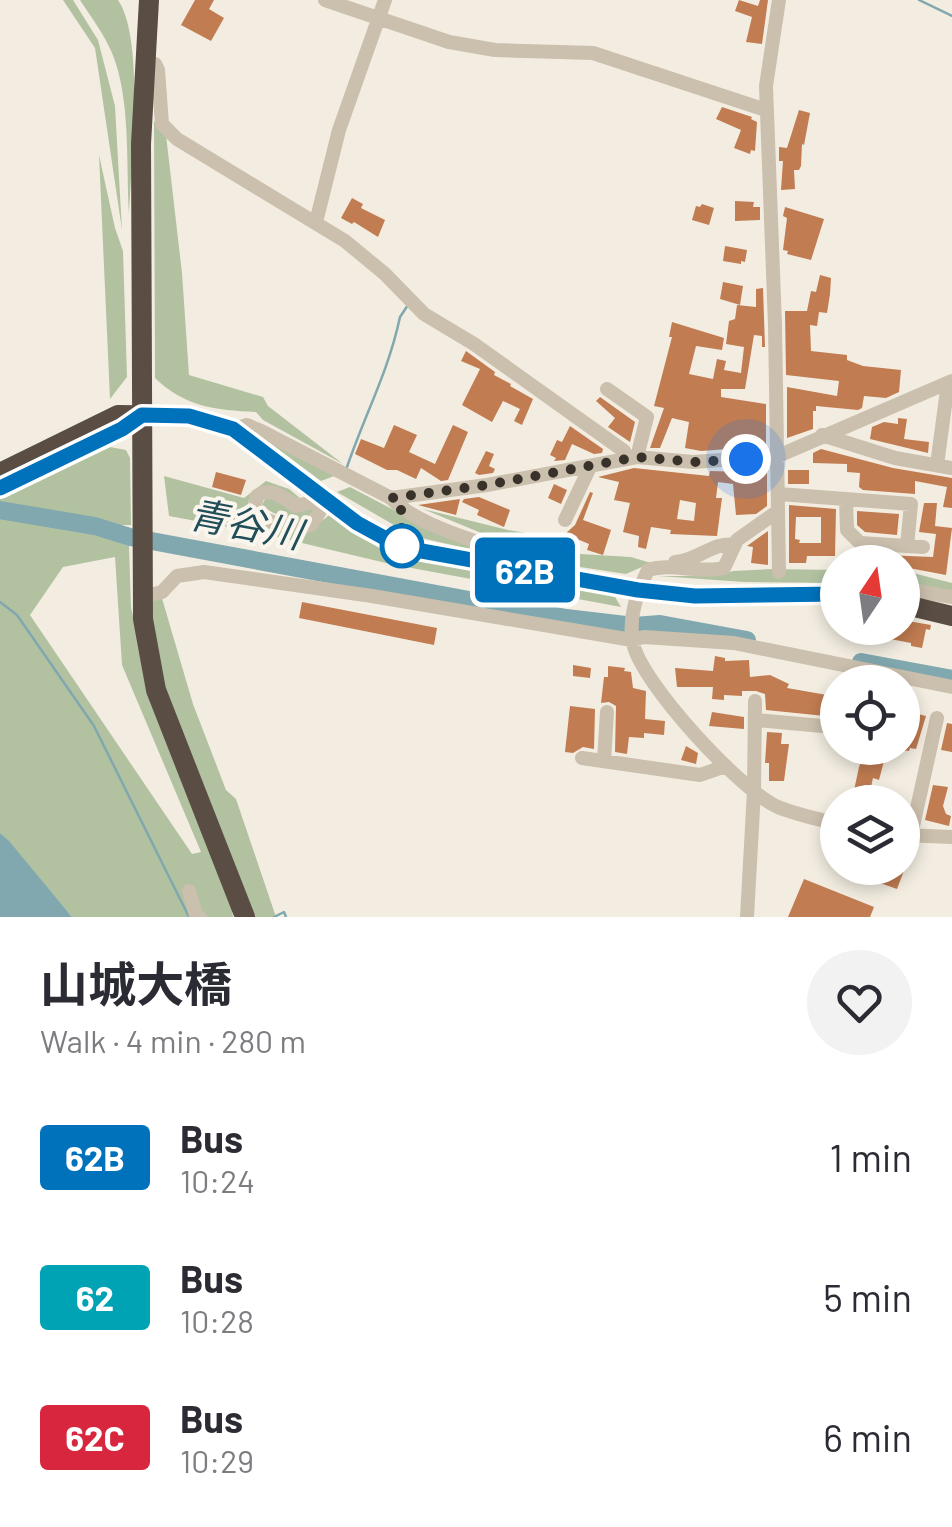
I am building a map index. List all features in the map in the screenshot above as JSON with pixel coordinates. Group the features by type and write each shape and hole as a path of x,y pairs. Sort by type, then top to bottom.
{"highway":[{"path":"149,0 141,144 142,596 156,690 245,917"},
{"path":"0,473 142,415 189,416 233,429 330,492 390,541 416,550 553,575 636,596 820,594"},
{"path":"0,488 120,422"},
{"path":"920,608 952,616"}],"street":[{"path":"326,0 449,42 496,50 593,54 766,110"},
{"path":"316,222 339,130 385,0"},
{"path":"779,0 766,86 779,572"},
{"path":"147,63 158,70 162,124 177,139 316,222 366,257 424,314 474,344 632,457"},
{"path":"233,429 247,425 261,431 330,492 391,498 590,468 632,457 714,462 778,456 822,435 950,382 944,466 895,458 822,435"},
{"path":"607,389 647,417 632,457"},
{"path":"565,520 590,468"},
{"path":"779,494 911,504 915,547 860,543 847,530 846,500"},
{"path":"391,498 401,509 434,525 546,562 553,575"},
{"path":"778,511 749,530 724,568 710,572 658,567 648,570 636,596 632,636 637,657 660,691 726,766 777,807 820,819"},
{"path":"652,559 688,561 724,544 735,546"},
{"path":"142,596 162,592 177,576 204,572 632,636 734,644 952,687"},
{"path":"920,590 952,597"},
{"path":"747,917 755,701"},
{"path":"604,761 607,712"},
{"path":"919,785 937,718"},
{"path":"756,720 820,726"},
{"path":"582,758 700,775 726,766"},
{"path":"920,835 952,836"},
{"path":"189,890 200,917"}],"green space":[{"path":"63,0 73,0 98,40 115,106 122,230 95,48"},
{"path":"80,0 118,0 126,18 134,72 129,215 125,111 118,71 105,39"},
{"path":"154,121 166,135 189,375 263,397 268,406 343,464 263,420 256,412 189,401 155,378"},
{"path":"99,155 123,251 127,377 110,399"},
{"path":"255,432 334,476 321,481"},
{"path":"110,447 126,450 130,458 131,525 123,525 115,541 129,546 131,607 151,699 231,901 233,917 72,917 0,833 0,499","holes":["115,557 122,665 201,852 192,854 30,615 63,567"]},
{"path":"164,476 244,498 266,481 289,489 301,499 256,491 247,510 256,527 305,528 330,514 474,566 615,597 621,607 390,564 169,516"},
{"path":"350,487 430,529 530,563 413,536 337,492"},
{"path":"268,494 314,503 313,518 286,518 272,512 262,505"},
{"path":"423,509 508,530 572,540 580,554 631,557 651,563 626,574 567,565 560,558 486,535"},
{"path":"820,570 820,583 658,576 717,576 733,571"},
{"path":"920,575 952,583 952,591 920,587"},
{"path":"161,595 193,704 226,790 236,799 276,917 255,917 162,684 147,599"}],"water":[{"path":"0,833 9,841 72,917 0,917"}],"building":[{"path":"195,0 214,0 209,9 224,18 211,41 181,25"},
{"path":"739,0 758,6 760,0 768,0 762,44 746,42 752,17 735,11"},
{"path":"722,107 757,122 755,151 750,154 734,148 741,130 716,119"},
{"path":"799,110 810,113 801,166 794,170 795,189 781,190 783,161 779,161 779,147 787,148"},
{"path":"352,198 363,204 361,208 385,220 378,237 341,218"},
{"path":"735,201 754,202 753,207 760,207 760,220 735,221"},
{"path":"696,206 714,208 709,225 692,220"},
{"path":"785,207 824,219 811,260 783,250"},
{"path":"725,246 747,250 745,262 723,261"},
{"path":"820,275 831,278 830,294 827,313 819,312 817,326 810,325 811,351 847,355 847,360 863,366 901,370 899,392 886,398 864,396 858,410 816,406 813,429 787,438 787,387 837,396 839,381 786,375 785,311 807,311 811,291 816,292"},
{"path":"723,282 743,286 740,305 720,299"},
{"path":"763,288 765,347 762,336 754,335 745,389 721,389 721,397 766,404 766,446 701,451 685,448 689,422 672,418 660,448 650,448 664,408 654,406 672,337 672,322 724,338 722,350 696,346 689,374 713,379 717,359 726,361 724,370 741,373 744,347 726,344 729,321 735,319 737,305 756,307 756,289"},
{"path":"466,351 494,375 533,399 522,425 514,421 520,409 503,401 492,422 462,405 480,369 461,361"},
{"path":"600,397 635,422 630,442 608,427 615,418 596,401"},
{"path":"898,418 907,419 904,439 929,442 928,453 870,439 872,427 884,422 898,424"},
{"path":"394,425 417,435 409,452 435,464 453,425 468,432 448,480 441,481 421,468 416,479 355,454 361,439 384,448"},
{"path":"570,426 603,449 602,453 594,454 572,444 565,460 554,461 556,458 550,455"},
{"path":"821,449 952,478 952,508 943,507 947,487 915,481 915,494 863,490 859,487 860,473 847,472 847,464 813,463 813,453"},
{"path":"486,451 494,454 489,466 495,469 493,473 479,475 475,473"},
{"path":"767,467 767,506 756,514 736,515 733,484 718,482 716,498 722,498 717,536 670,534 671,530 651,527 646,549 638,547 639,536 623,532 630,503 614,500 619,482 598,477 634,468 709,476 710,471","holes":["680,500 696,503 694,521 677,519"]},
{"path":"788,470 809,470 809,484 788,484"},
{"path":"216,472 246,480 241,495 212,487"},
{"path":"554,484 567,490 561,504 548,498"},
{"path":"590,492 593,493 583,520 611,530 603,555 587,550 589,544 565,534 575,525"},
{"path":"479,497 510,510 504,527 477,515 479,510 462,502"},
{"path":"460,499 456,515 418,505"},
{"path":"924,503 937,503 935,526 952,528 946,575 920,570 920,556 933,557 936,534 919,532"},
{"path":"789,505 836,509 835,545 820,545 820,556 807,556 806,563 789,563","holes":["796,517 821,517 821,543 799,543 795,539"]},
{"path":"857,511 899,514 897,535 865,532 857,525"},
{"path":"768,531 768,565 751,563 753,547 747,546"},
{"path":"302,602 437,628 434,645 299,618"},
{"path":"920,623 931,625 930,630 926,629 922,648 911,646 920,645"},
{"path":"715,656 725,661 749,660 750,677 770,675 789,684 787,688 820,694 820,715 766,710 765,694 756,691 742,691 742,696 724,695 724,700 712,699 713,687 677,687 675,668 713,671"},
{"path":"573,665 591,668 590,678 573,676"},
{"path":"608,666 625,668 624,671 631,672 633,688 646,691 645,719 665,721 664,735 644,733 644,738 629,737 627,754 615,752 616,706 601,703"},
{"path":"570,706 595,709 594,749 583,747 573,753 565,752"},
{"path":"712,712 744,717 744,729 709,726"},
{"path":"920,714 926,716 920,736"},
{"path":"947,723 952,724 952,752 941,750"},
{"path":"767,732 782,733 781,744 789,744 784,781 769,781 769,763 765,763"},
{"path":"686,746 698,753 696,764 681,760"},
{"path":"883,765 879,780 873,778 871,785 855,785 859,767"},
{"path":"933,785 948,787 943,806 951,816 949,826 925,820"},
{"path":"804,879 874,907 870,917 788,917"}],"waterway":[{"path":"919,0 952,16"},
{"path":"347,467 383,375 400,317 408,305"},
{"name":"青谷川","path":"0,510 566,618 634,626 660,624 747,640"},
{"path":"0,602 17,615 94,726 189,917"},
{"name":"青谷川","path":"861,662 952,679"},
{"path":"274,917 284,912 286,917"}],"bus line":[{"name":"62B","path":"0,488 122,429 142,415 189,416 233,429 357,523 416,550 638,590 695,596 820,593"}],"route":[{"path":"402,546 401,509 391,498 590,468 627,458 694,462 746,459"}]}
